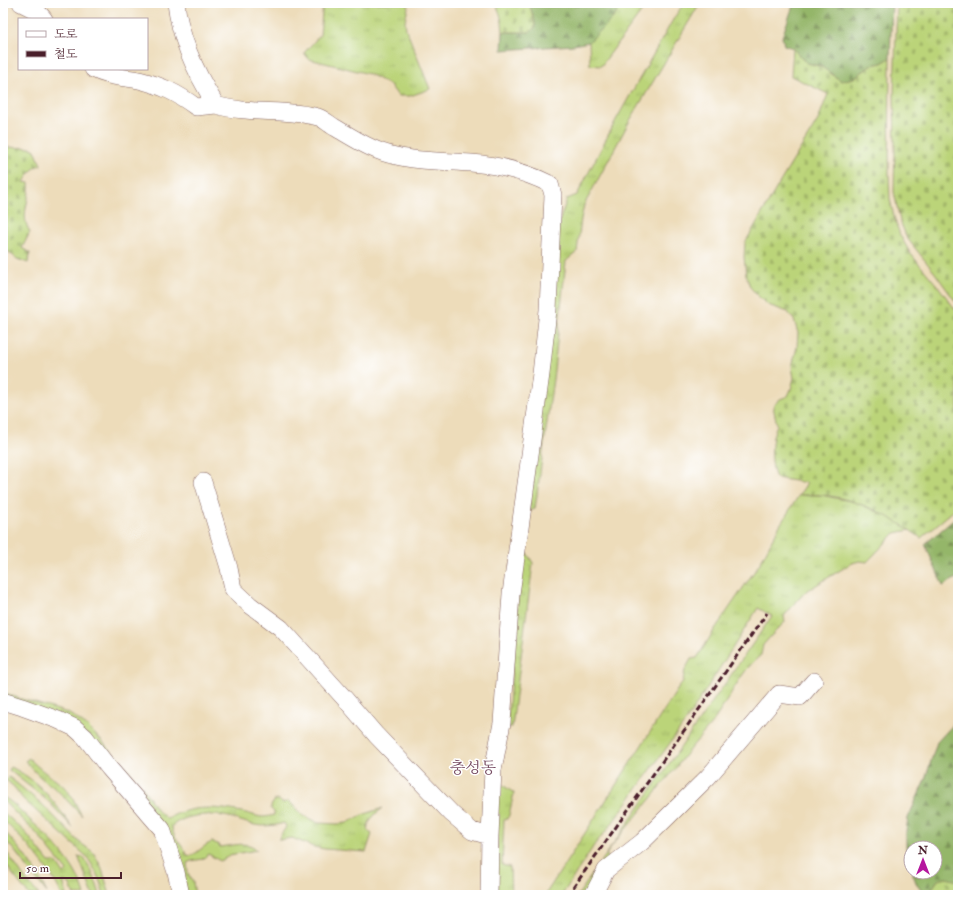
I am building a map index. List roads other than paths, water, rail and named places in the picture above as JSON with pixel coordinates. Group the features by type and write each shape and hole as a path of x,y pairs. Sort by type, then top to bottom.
{"street":[{"path":"21,3 37,11 43,18"},
{"path":"176,3 181,28 189,51 206,90 216,105"},
{"path":"96,70 101,73 138,80 162,87 179,95 196,107 216,105 231,110 304,114 320,118 370,147 395,156 431,162 472,163 501,167 538,178 550,184 553,194 553,212 548,310 541,374 511,594 502,723 493,770 489,895"},
{"path":"203,482 229,568 233,589 250,605 280,628 376,735 452,814 472,831 490,836"},
{"path":"593,895 606,870 642,842 708,777 779,694 800,697 814,681"},
{"path":"3,701 22,706 58,720 75,728 85,737 109,768 162,829 176,872 181,895"}],"railway":[{"path":"568,895 767,613"}],"district":[{"name":"충성동","path":"473,768"}]}
